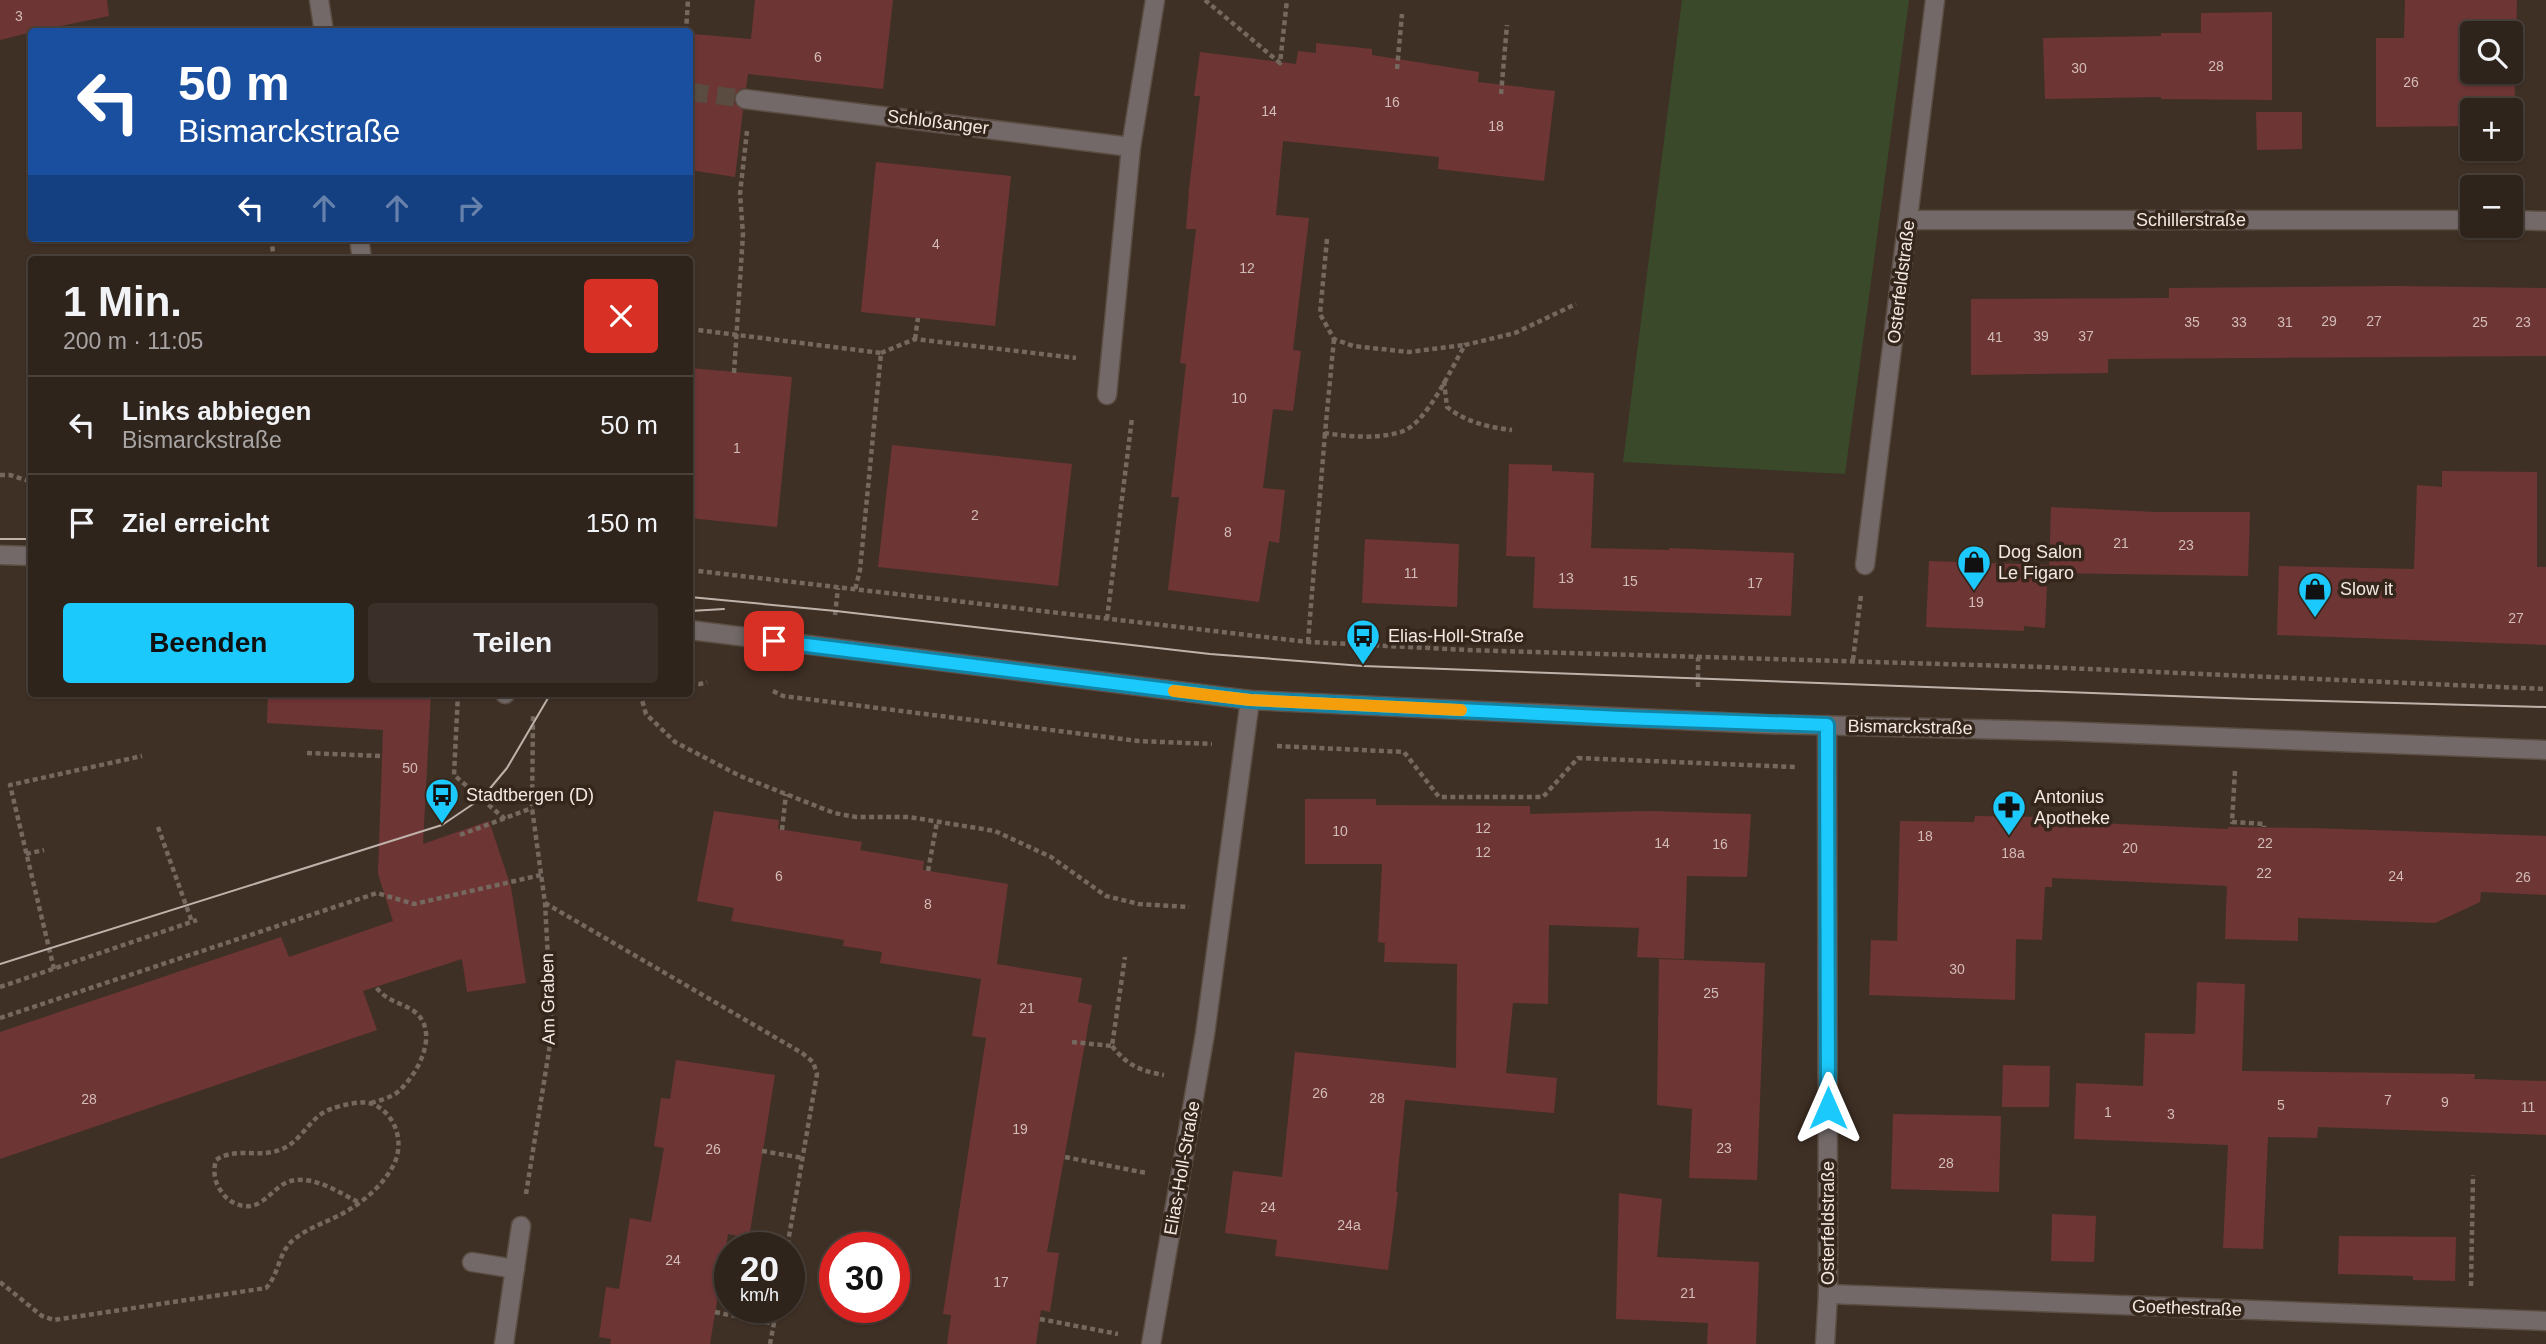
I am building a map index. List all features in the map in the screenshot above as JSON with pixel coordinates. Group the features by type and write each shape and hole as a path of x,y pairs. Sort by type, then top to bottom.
{"street":[{"path":"319,0 323,28"},
{"path":"1107,396 1131,147 1155,0"},
{"name":"Osterfeldstraße","path":"1865,565 1935,0"},
{"name":"Schloßanger","path":"745,99 1131,147"},
{"name":"Schillerstraße","path":"1909,220 2460,220"},
{"path":"2523,220 2546,221"},
{"path":"0,555 28,556"},
{"name":"Bismarckstraße","path":"693,630 1250,700 1622,718 2546,750"},
{"name":"Elias-Holl-Straße","path":"1152,1342 1197,1080 1250,700"},
{"name":"Osterfeldstraße","path":"1825,1344 1828,1294 1827,725"},
{"path":"504,1344 522,1226"},
{"path":"471,1262 515,1269"},
{"name":"Goethestraße","path":"1828,1294 2546,1321"}],"path":[{"path":"686,28 688,0"},
{"path":"1205,0 1280,63 1287,0"},
{"path":"1397,69 1402,14"},
{"path":"1501,94 1507,25"},
{"path":"734,373 743,234 740,194 742,172"},
{"path":"1308,642 1334,339 1320,314 1327,239"},
{"path":"1334,339 1353,346 1409,352 1465,345 1515,332 1576,304"},
{"path":"915,339 918,318"},
{"path":"693,329 881,353 915,339 1062,358 1110,360"},
{"path":"1325,433 1357,438 1403,431 1424,414 1465,345"},
{"path":"855,590 860,570 881,353"},
{"path":"1444,380 1447,407 1462,419 1512,430"},
{"path":"0,475 28,481"},
{"path":"1853,660 1865,565"},
{"path":"693,570 1308,642 1468,650 1853,660 2546,689"},
{"path":"693,683 707,682"},
{"path":"773,691 783,696 1138,741 1404,752 1439,797 1543,797 1578,758 1827,767"},
{"path":"458,697 454,775 505,819"},
{"path":"641,697 646,714 675,742 740,776 834,813 856,817 909,817 995,831 1051,857 1107,896 1139,904 1221,908"},
{"name":"Am Graben","path":"522,1226 552,1032 545,903 532,808 534,704"},
{"path":"2237,738 2232,822 2264,824 2264,827"},
{"path":"307,754 382,756"},
{"path":"54,969 10,785 142,757"},
{"path":"782,830 786,794"},
{"path":"460,835 532,808"},
{"path":"928,871 937,822"},
{"path":"0,987 195,921 158,827"},
{"path":"26,854 44,850"},
{"path":"0,1018 377,893 414,904 541,875"},
{"path":"545,903 802,1053 813,1062 817,1074 790,1232"},
{"path":"1111,1046 1125,957"},
{"path":"358,1202 314,1181 296,1180 277,1187 258,1204 239,1205 226,1199 213,1172 216,1160 226,1153 257,1155 282,1149 292,1144 328,1109 384,1100 400,1091 426,1047 427,1028 418,1014 383,996 376,987"},
{"path":"1072,1042 1111,1046 1125,1062 1149,1072 1197,1080"},
{"path":"0,1282 42,1316 54,1320 266,1288 275,1279 282,1255 291,1242 313,1227 349,1210 380,1186 396,1161 399,1140 395,1125 371,1103"},
{"path":"762,1151 803,1158"},
{"path":"1065,1157 1180,1180"},
{"path":"2470,1318 2473,1175"},
{"path":"1040,1319 1152,1342"},
{"path":"769,1323 774,1324 770,1344"}],"green space":[{"path":"1682,0 1909,0 1845,474 1623,462"}],"building":[{"path":"0,0 107,0 109,16 51,28 28,28 28,33 0,40"},
{"path":"755,0 893,0 883,89 748,74 746,88 740,89 734,97 735,104 743,110 735,177 693,170 693,34 751,39"},
{"path":"2405,0 2517,0 2516,21 2460,21 2460,84 2515,84 2515,98 2460,98 2460,126 2376,127 2376,38 2404,38"},
{"path":"2272,12 2272,100 2161,97 2045,99 2043,38 2201,33 2201,13"},
{"path":"1316,43 1372,49 1372,55 1479,72 1478,82 1555,91 1544,181 1438,169 1439,157 1283,141 1276,215 1309,218 1293,350 1301,351 1293,411 1273,409 1263,488 1285,490 1279,543 1269,541 1259,602 1168,590 1179,497 1171,497 1186,364 1180,363 1196,229 1186,229 1200,96 1194,96 1200,52 1296,64 1298,51 1316,53"},
{"path":"2256,112 2302,112 2302,149 2257,150"},
{"path":"876,162 1011,176 995,326 861,312"},
{"path":"2169,288 2546,288 2546,356 2108,359 2108,373 1971,375 1971,299 2169,298"},
{"path":"693,368 792,377 777,527 693,518"},
{"path":"892,445 1072,464 1058,586 878,567"},
{"path":"1509,464 1552,465 1552,471 1594,473 1591,548 1794,553 1791,616 1533,608 1535,557 1506,556"},
{"path":"2442,471 2537,472 2537,567 2546,567 2546,645 2277,635 2279,566 2414,569 2417,485 2442,487"},
{"path":"2051,507 2156,512 2250,512 2248,576 2049,573"},
{"path":"1365,539 1459,544 1457,607 1362,603"},
{"path":"1929,561 2048,565 2045,628 2024,626 2024,631 1926,627"},
{"path":"268,697 431,697 423,844 489,821 511,887 526,983 467,992 462,959 363,991 377,1030 0,1159 0,1032 281,937 289,957 393,921 378,874 383,730 267,723"},
{"path":"1305,799 1376,799 1376,805 1530,806 1530,814 1649,811 1751,814 1747,877 1687,876 1684,959 1637,957 1639,928 1549,925 1548,1004 1513,1003 1506,1073 1557,1078 1554,1113 1405,1100 1398,1192 1388,1270 1275,1256 1277,1240 1225,1233 1233,1171 1282,1177 1295,1052 1456,1068 1457,964 1384,962 1385,943 1378,942 1382,864 1305,864"},
{"path":"714,811 779,820 778,829 862,842 860,850 924,861 923,870 1008,884 997,964 1082,978 1078,1002 1092,1005 1047,1252 1059,1253 1050,1312 1041,1310 1036,1344 947,1344 951,1315 943,1314 986,1038 972,1036 981,979 880,963 882,952 843,946 844,940 731,921 734,908 697,901"},
{"path":"1975,816 2054,817 2054,821 2228,829 2312,828 2546,836 2546,895 2481,892 2480,902 2435,923 2298,918 2298,941 2225,939 2227,886 2052,878 2052,887 2045,887 2042,940 2016,939 2015,1000 1869,995 1871,940 1897,941 1900,821 1974,822"},
{"path":"1659,959 1765,963 1757,1180 1689,1178 1692,1109 1657,1105"},
{"path":"2197,982 2245,984 2242,1071 2475,1074 2474,1079 2546,1081 2546,1135 2318,1127 2317,1138 2268,1137 2263,1249 2223,1248 2228,1145 2074,1139 2076,1083 2143,1086 2145,1033 2195,1034"},
{"path":"676,1060 775,1075 750,1232 714,1232 714,1320 710,1344 610,1344 611,1339 599,1337 606,1287 619,1289 630,1218 651,1222 664,1148 654,1146 661,1098 670,1099"},
{"path":"2003,1065 2050,1066 2049,1107 2002,1107"},
{"path":"1893,1114 2001,1116 1999,1192 1891,1189"},
{"path":"1619,1193 1662,1199 1657,1257 1759,1262 1756,1344 1707,1344 1708,1323 1616,1319"},
{"path":"2052,1214 2096,1216 2094,1262 2051,1261"},
{"path":"2339,1236 2456,1237 2455,1281 2413,1280 2413,1276 2338,1274"}],"tunnel":[{"path":"693,92 745,99"}],"tram line":[{"path":"0,539 28,539"},
{"path":"693,597 1210,654 1363,666 2252,699 2546,707"},
{"path":"693,611 724,609"},
{"path":"0,964 442,825 482,798 507,768 549,697"}],"slow traffic":[{"path":"1174,691 1250,700 1461,710"}],"place":[{"name":"Dog Salon Le Figaro","path":"1974,592"},
{"name":"Slow it","path":"2315,619"},
{"name":"Elias-Holl-Straße","path":"1363,666"},
{"name":"Stadtbergen (D)","path":"442,825"},
{"name":"Antonius Apotheke","path":"2009,837"}],"route":[{"path":"774,641 1250,700 1827,725 1828,1108"}]}
